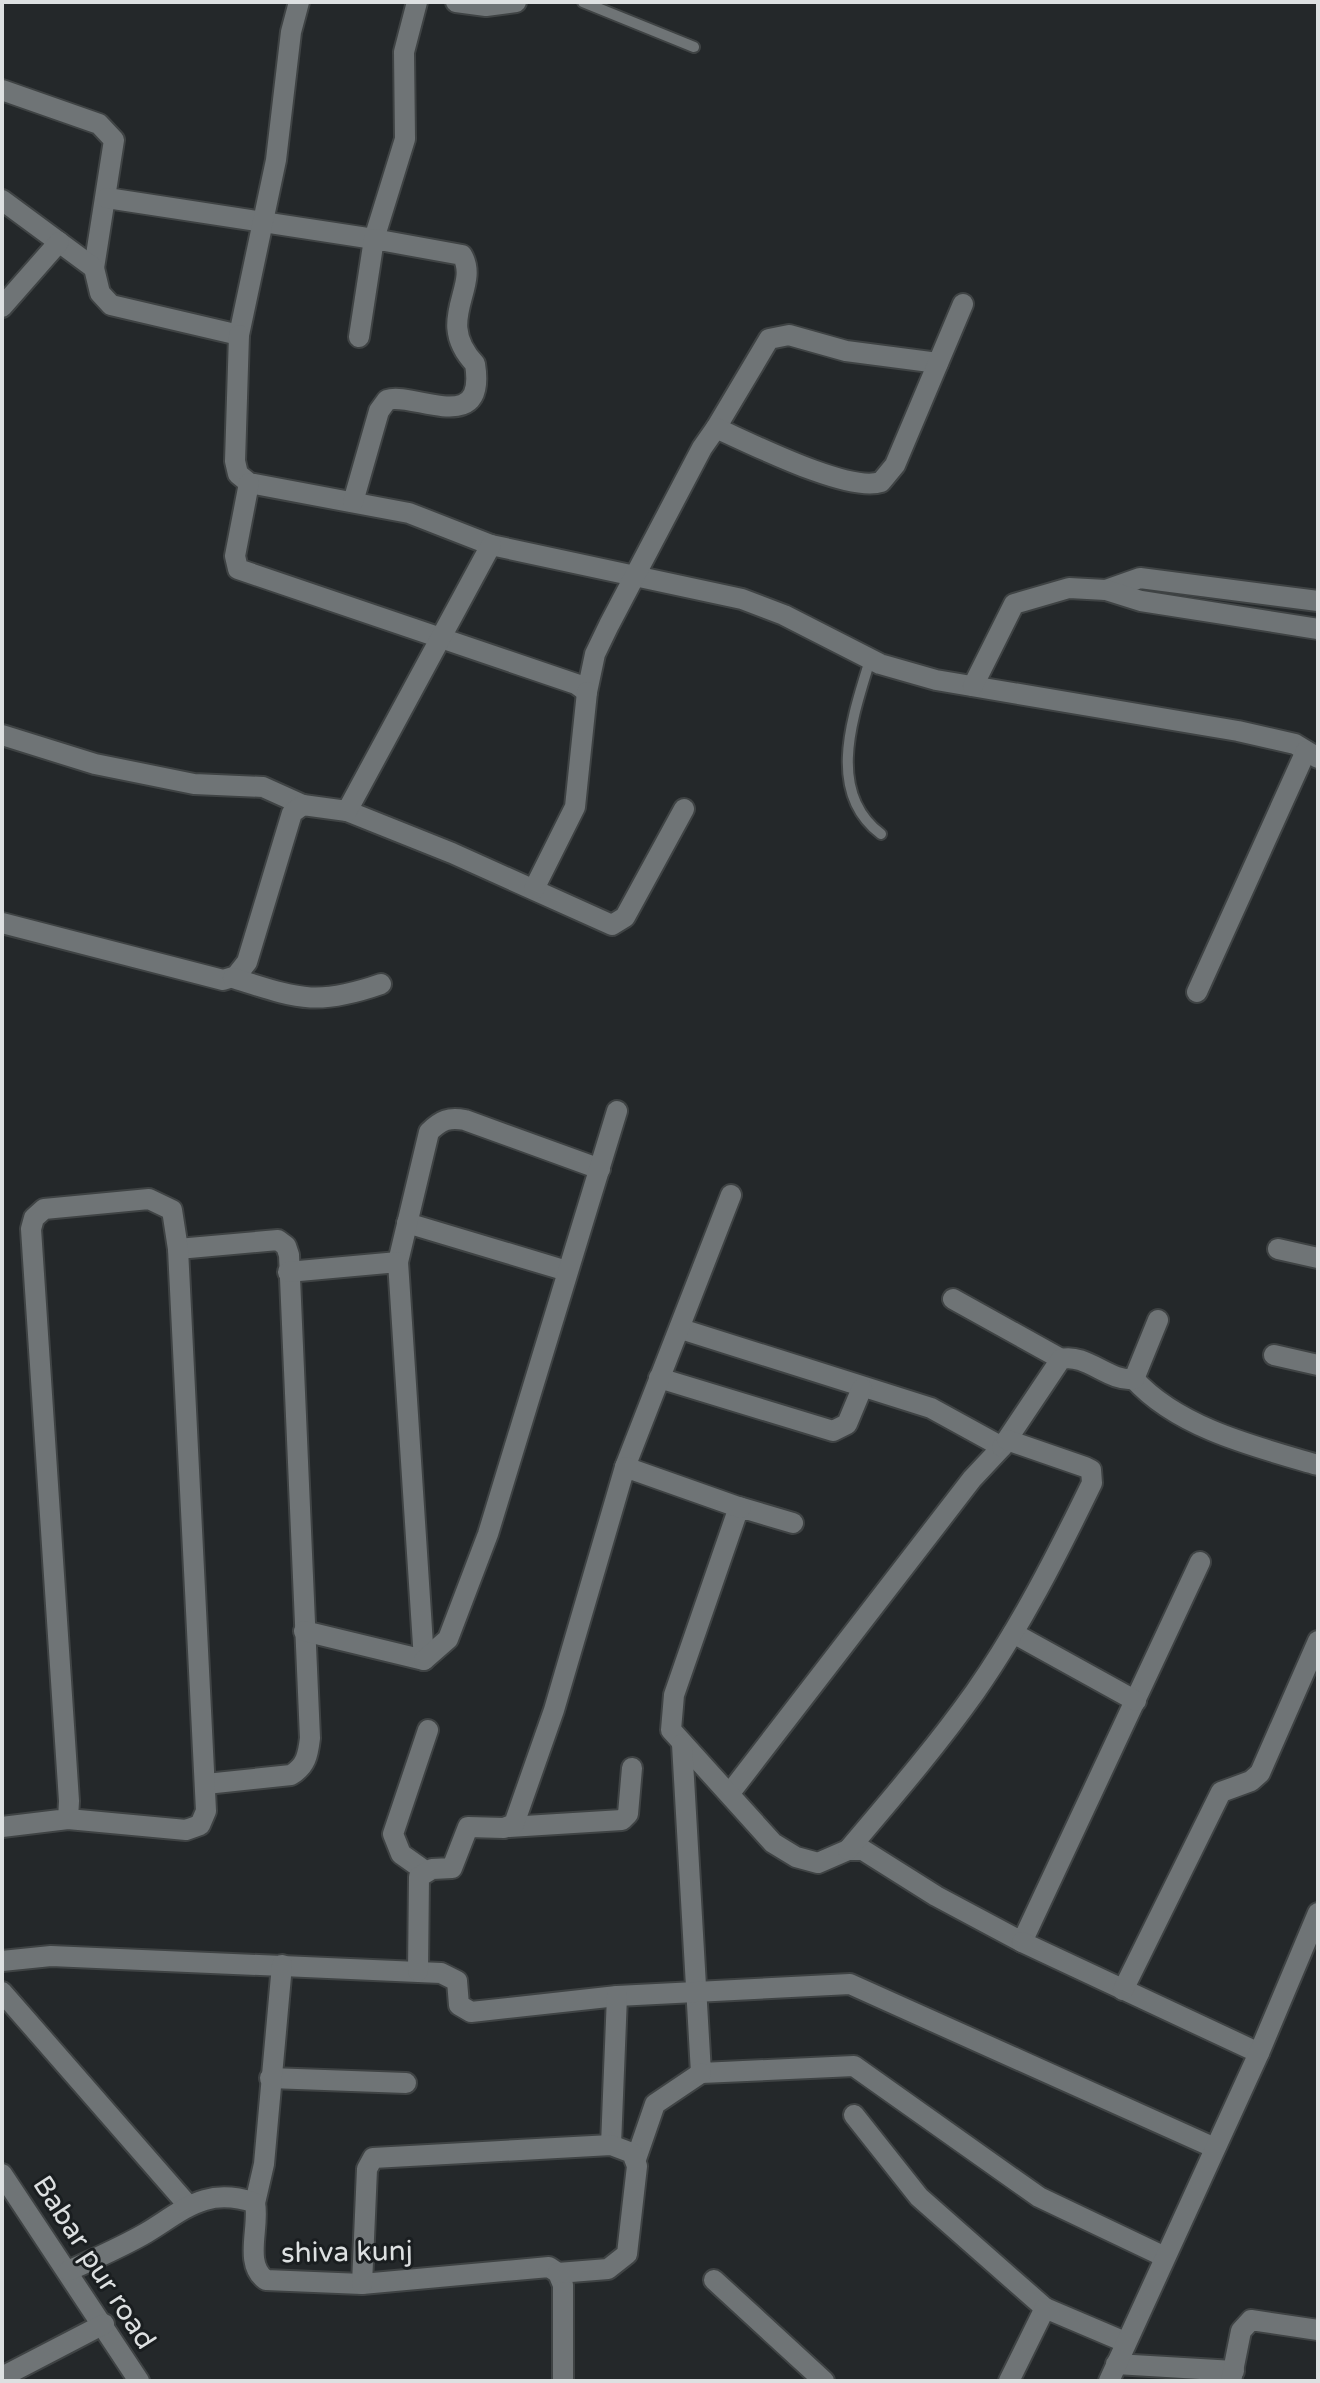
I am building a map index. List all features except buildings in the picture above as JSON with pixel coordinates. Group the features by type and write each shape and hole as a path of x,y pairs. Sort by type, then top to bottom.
{"street":[{"path":"299,2 291,32 276,160 239,335 235,461 238,474 249,483 409,513 491,545 635,575 768,608 870,660 936,680 1097,705 1295,744 1312,754 1197,992"},
{"path":"359,337 374,239 405,139 404,52 417,2"},
{"path":"456,2 486,6 516,2"},
{"path":"2,90 99,124 108,132 115,149 94,268 100,293 111,305 239,335"},
{"path":"107,198 462,255 466,268 457,339 462,351 475,364 476,377 467,398 452,408 439,409 401,399 387,400 379,411 353,502"},
{"path":"2,200 94,268"},
{"path":"2,307 59,242"},
{"path":"716,428 801,466 875,484 887,478 963,304"},
{"path":"534,889 575,807 587,692 595,654 716,428 769,339 776,335 789,335 846,351 938,363"},
{"path":"249,483 235,556 238,569 444,636 576,684 587,692"},
{"path":"347,811 491,545"},
{"path":"1106,590 1140,578 1318,601"},
{"path":"973,686 1014,604 1069,588 1106,590 1141,601 1318,629"},
{"path":"2,735 95,764 219,788 263,787 303,805 347,811 534,889 606,923 620,923 684,809"},
{"path":"233,978 247,962 292,813 303,805"},
{"path":"2,923 223,980 233,978 309,1000 343,997 381,984"},
{"path":"424,1660 448,1639 488,1534 617,1111"},
{"path":"424,1660 398,1262 429,1132 439,1122 451,1117 600,1169"},
{"path":"509,1827 516,1818 554,1710 625,1467 731,1195"},
{"path":"2,1827 68,1819 195,1829 206,1811 178,1249 172,1210 149,1199 44,1209 34,1218 31,1229 68,1819"},
{"path":"407,1223 567,1271"},
{"path":"178,1249 278,1240 286,1246 288,1272 310,1738 301,1769 291,1775 206,1784"},
{"path":"1278,1249 1318,1258"},
{"path":"288,1272 398,1262"},
{"path":"953,1299 1061,1359 1081,1361 1121,1378 1134,1379 1151,1398 1175,1412 1264,1449 1318,1465"},
{"path":"1134,1379 1158,1320"},
{"path":"681,1329 945,1414 1004,1444 1085,1467 1093,1476 1053,1565 1013,1633 926,1758 848,1850"},
{"path":"1274,1355 1318,1365"},
{"path":"730,1793 972,1479 1004,1444 1061,1359"},
{"path":"659,1378 833,1431 847,1424 862,1388"},
{"path":"625,1467 793,1523"},
{"path":"741,1508 674,1695 671,1730 773,1843 805,1862 818,1863 848,1850 863,1850 936,1896 1022,1942 1259,2053"},
{"path":"1022,1942 1200,1562"},
{"path":"304,1631 424,1660"},
{"path":"1013,1633 1136,1701"},
{"path":"1123,1990 1221,1792 1251,1781 1260,1773 1318,1641"},
{"path":"425,1871 401,1854 393,1834 428,1730"},
{"path":"682,1744 701,2073 854,2066 1039,2197 1165,2257"},
{"path":"418,1971 419,1877 425,1871 452,1868 468,1827 622,1820 628,1814 632,1768"},
{"path":"1318,1913 1259,2053 1113,2372 1233,2376 1241,2331 1251,2320 1318,2330"},
{"path":"2,1961 51,1956 418,1971 453,1977 457,1981 459,2005 471,2012 617,1996 850,1984 1215,2148"},
{"path":"255,2203 264,2164 282,1965"},
{"path":"2,1992 187,2204"},
{"path":"611,2145 617,1996"},
{"name":"shiva kunj","path":"68,2271 146,2233 187,2204 214,2199 255,2203 254,2262 258,2274 279,2281 362,2284 549,2267 558,2273 608,2269 627,2254 636,2159 655,2104 701,2073"},
{"path":"270,2078 406,2083"},
{"path":"854,2115 919,2197 1045,2308 1125,2342"},
{"path":"362,2284 367,2169 373,2158 611,2145 632,2153 636,2159"},
{"name":"Babar pur road","path":"2,2174 139,2381"},
{"path":"558,2273 563,2285 563,2381"},
{"path":"714,2280 824,2381"},
{"path":"1009,2381 1045,2308"},
{"path":"2,2377 104,2324"}],"lane":[{"path":"583,2 694,47"},
{"path":"870,660 849,749 849,790 863,821 881,834"}]}
